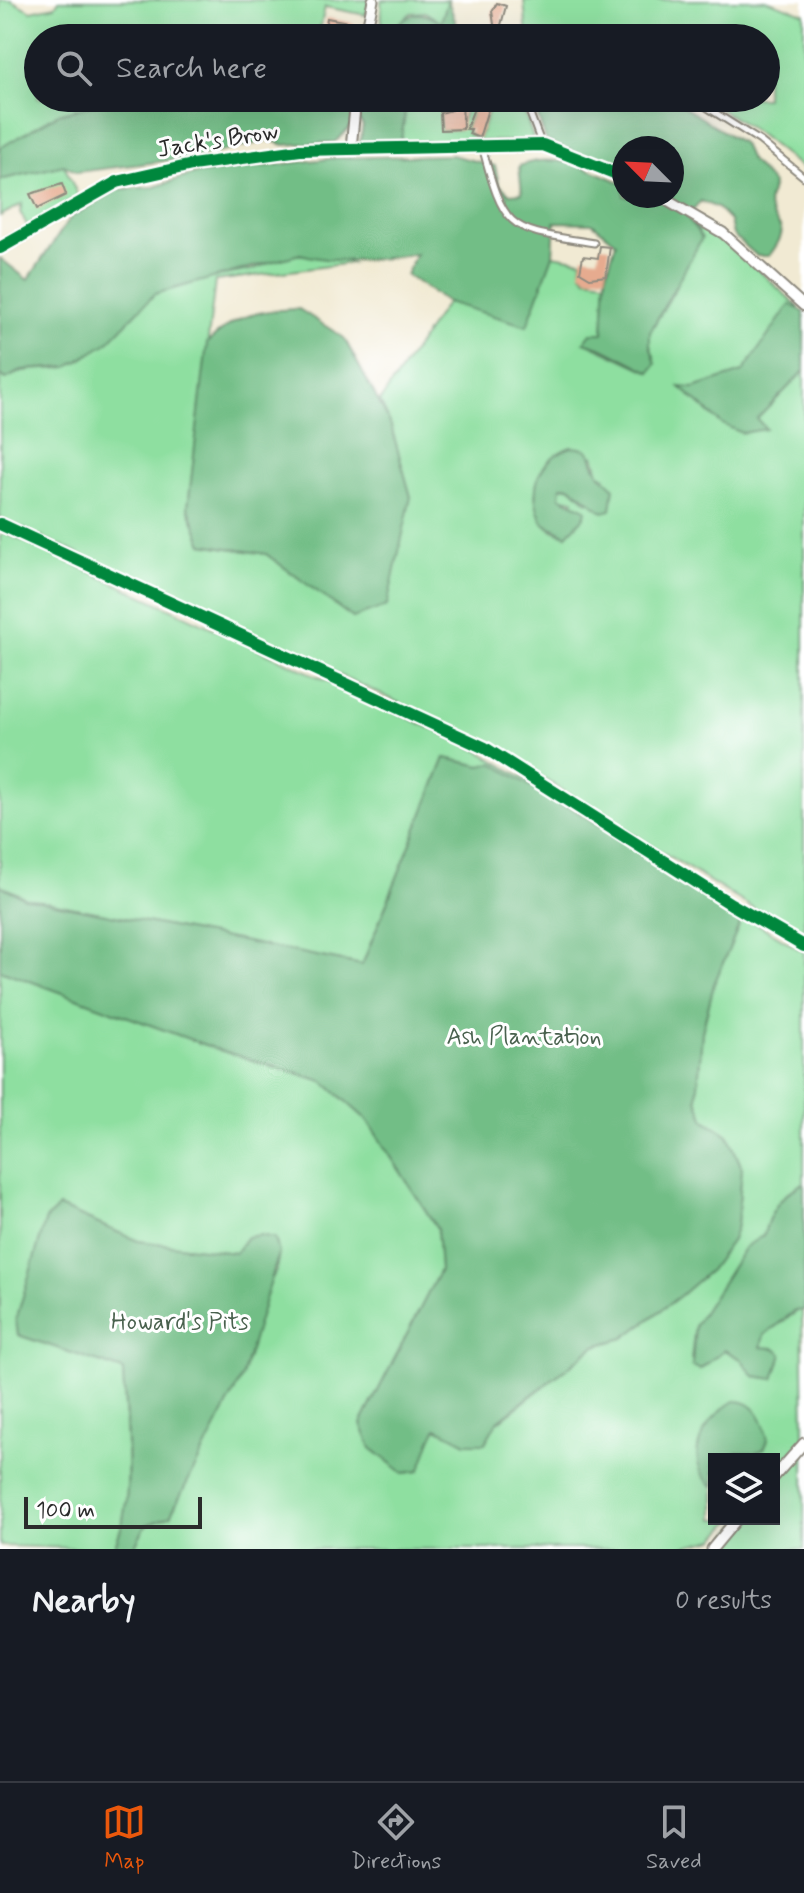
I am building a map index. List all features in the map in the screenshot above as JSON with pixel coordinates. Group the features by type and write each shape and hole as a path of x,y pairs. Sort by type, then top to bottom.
{"street":[{"path":"368,24 373,0"},
{"path":"351,148 355,112"},
{"name":"Jack's Brow","path":"0,248 117,182 192,165 300,150 543,145 612,172"},
{"path":"680,208 723,233 804,306"},
{"path":"0,524 485,748 804,946"},
{"path":"780,1470 804,1443"},
{"path":"712,1549 732,1525"}],"lane":[{"path":"530,112 543,145"},
{"path":"714,112 760,141 804,177"},
{"path":"482,145 492,183 512,223 525,232 594,243"}],"green space":[{"path":"0,0 11,0 31,11 55,6 59,0 369,0 366,15 325,7 321,24 24,24 24,112 66,112 0,148"},
{"path":"381,0 448,0 441,22 425,12 411,13 398,24 382,24"},
{"path":"448,0 456,24 398,24 416,14 427,15 441,22"},
{"path":"524,0 766,0 804,13 804,170 725,112 780,112 780,24 526,24"},
{"path":"405,112 448,112 441,114 441,130 460,129 465,112 472,112 466,128 469,135 479,138 488,112 519,112 525,114 533,137 529,141 401,142"},
{"path":"405,112 401,142 360,143 363,125 358,120 335,142 284,145 270,140 198,157 77,172 64,165 0,180 0,148 58,114"},
{"path":"537,112 692,112 743,144 750,160 773,184 768,203 780,227 781,237 769,256 757,256 733,235 730,221 717,208 701,201 687,217 702,238 650,332 656,364 650,372 603,348 584,342 591,333 603,333 606,276 616,242 592,223 555,222 553,255 527,326 447,302 406,275 416,254 343,260 300,254 155,294 106,344 68,367 22,370 6,379 0,374 0,258 28,280 70,218 119,189 154,187 194,174 336,158 452,155 495,166 499,184 510,194 522,193 519,166 545,160 559,161 612,178 612,208 684,208 684,136 612,136 612,166 546,141"},
{"path":"64,165 78,196 28,227 20,212 22,204 0,216 0,180"},
{"path":"694,224 724,239 800,308 790,305 743,372 694,388 681,388 722,424 742,433 765,428 756,420 804,371 804,940 486,743 0,518 0,374 6,379 34,369 57,369 71,365 97,349 144,301 177,285 251,270 291,256 346,261 351,263 215,281 188,507 203,544 266,554 353,618 411,497 390,423 380,401 447,302 527,325 553,255 582,260 581,272 586,278 606,281 603,333 585,342 650,372 654,356 650,332 675,289 699,231","holes":["594,455 599,473 606,477 587,502 570,486 558,488 560,497 574,500 567,535 547,526 540,516 535,495"]},
{"path":"790,304 804,312 804,371 757,419 766,429 742,433 722,424 680,387 694,388 743,372"},
{"path":"299,309 344,338 390,423 411,497 387,606 353,618 266,554 203,544 188,507 207,343 229,326 249,316"},
{"path":"571,447 589,451 599,473 614,488 611,510 603,512 570,486 561,486 560,497 586,509 585,516 567,535 543,523 538,511 536,488 543,468"},
{"path":"6,533 476,749 570,807 481,766 445,758 362,965 25,898 0,885 0,535"},
{"name":"Ash Plantation","path":"445,758 481,766 493,763 738,911 741,921 714,984 702,1032 697,1099 705,1120 728,1135 742,1168 737,1225 732,1240 710,1270 624,1338 595,1346 497,1422 485,1443 466,1443 437,1428 419,1471 403,1473 371,1448 361,1424 440,1270 437,1228 367,1120 323,1081 219,1050 0,970 0,885 25,898 362,965"},
{"path":"738,912 804,952 804,1183 777,1204 764,1235 745,1247 695,1325 691,1359 701,1369 724,1350 741,1359 754,1376 774,1379 782,1354 761,1347 764,1335 802,1308 804,1439 780,1466 780,1453 708,1453 708,1525 728,1525 715,1539 673,1549 133,1549 276,1271 279,1253 275,1238 246,1238 235,1253 138,1241 59,1207 46,1219 16,1320 18,1335 123,1370 127,1462 125,1509 113,1549 0,1546 0,970 219,1050 323,1081 367,1120 437,1228 440,1270 361,1424 371,1448 403,1473 419,1471 425,1446 437,1427 466,1443 497,1423 595,1346 624,1338 681,1295 710,1270 732,1240 737,1225 742,1168 728,1135 705,1120 697,1099 702,1032 714,984 740,921"},
{"path":"804,1183 804,1310 795,1311 764,1335 761,1347 774,1348 782,1354 774,1379 754,1376 741,1359 724,1350 700,1369 692,1366 695,1325 745,1247 764,1235 777,1204"},
{"name":"Howard's Pits","path":"59,1207 138,1241 235,1253 247,1237 260,1235 275,1238 279,1253 242,1377 170,1516 146,1525 133,1549 113,1549 125,1510 127,1486 123,1370 18,1335 16,1320 46,1219"},
{"path":"734,1401 754,1408 762,1419 768,1440 764,1449 755,1453 708,1453 708,1480 699,1465 697,1453 706,1429"},
{"path":"804,1449 804,1549 721,1549 720,1545 736,1525 780,1525 780,1476"}],"building":[{"path":"497,3 506,6 501,24 494,24 492,11"},
{"path":"327,18 354,24 326,24"},
{"path":"462,112 463,129 441,130 440,113"},
{"path":"473,112 487,112 479,138 469,134 471,129 466,129"},
{"path":"62,184 66,195 37,209 30,194"},
{"path":"600,246 610,247 606,276 590,278 580,272 583,256 598,258"}],"cycle path":[{"path":"0,248 117,182 192,165 300,150 543,145 612,172"},
{"path":"0,524 485,748 731,904 804,946"}]}
